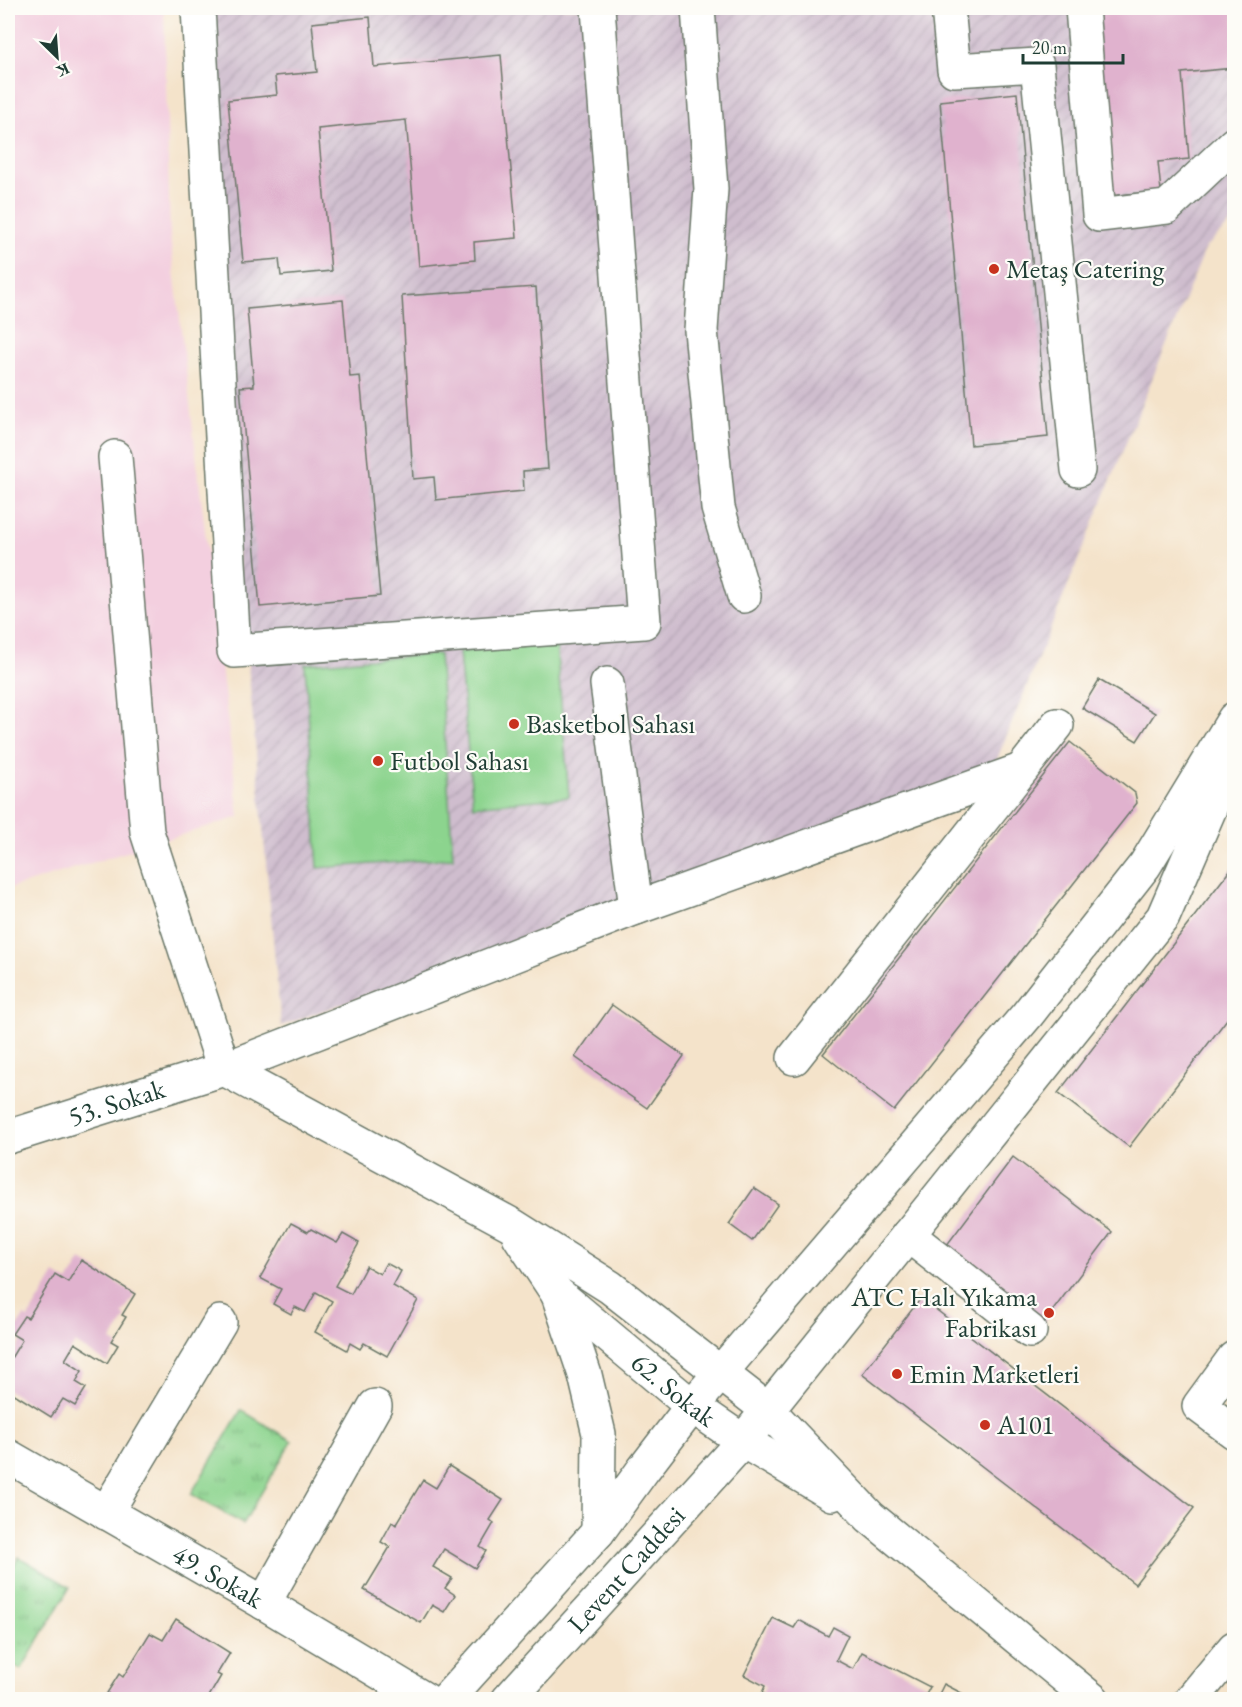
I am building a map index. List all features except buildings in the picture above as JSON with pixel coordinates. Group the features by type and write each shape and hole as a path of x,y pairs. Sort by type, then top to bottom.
{"street":[{"path":"198,8 234,651 644,622 598,8"},
{"path":"698,8 711,189 701,330 718,508 744,596"},
{"path":"948,8 954,69 1037,65 1078,470"},
{"path":"1082,8 1099,215 1167,207 1234,144"},
{"path":"115,457 147,832 225,1069"},
{"path":"607,684 636,908"},
{"path":"446,1700 598,1532 692,1407 1027,1015 1145,865 1234,719"},
{"path":"794,1058 1057,724"},
{"name":"Levent Caddesi","path":"508,1700 768,1410 1162,917 1223,812 1234,753"},
{"name":"53. Sokak","path":"8,1137 225,1069 636,908 1021,770"},
{"name":"62. Sokak","path":"225,1069 512,1225 610,1287 768,1410 870,1517 1077,1694"},
{"name":"62. Sokak","path":"512,1225 557,1293 692,1407 742,1441 870,1517"},
{"path":"908,1235 1030,1331"},
{"path":"557,1293 585,1375 599,1434 598,1532"},
{"path":"106,1513 220,1322"},
{"path":"1234,1358 1198,1406 1234,1432"},
{"path":"264,1603 375,1406"},
{"name":"49. Sokak","path":"8,1456 264,1603 426,1700"},
{"path":"1191,1700 1234,1648"}],"shaded area":[{"path":"8,8 164,8 170,236 239,817 8,889"},
{"path":"188,8 1234,8 1234,220 1206,247 995,764 281,1026"}],"green space":[{"name":"Basketbol Sahası","path":"556,643 569,797 473,806 459,652"},
{"name":"Futbol Sahası","path":"439,654 453,858 318,868 305,664"},
{"path":"241,1410 292,1441 243,1524 191,1494"},
{"path":"19,1557 70,1587 21,1670 8,1662 8,1575"}],"place":[{"name":"Metaş Catering","path":"994,269"},
{"name":"Basketbol Sahası","path":"514,724"},
{"name":"Futbol Sahası","path":"378,761"},
{"name":"ATC Halı Yıkama Fabrikası","path":"1049,1313"},
{"name":"Emin Marketleri","path":"897,1374"},
{"name":"A101","path":"985,1425"}]}
